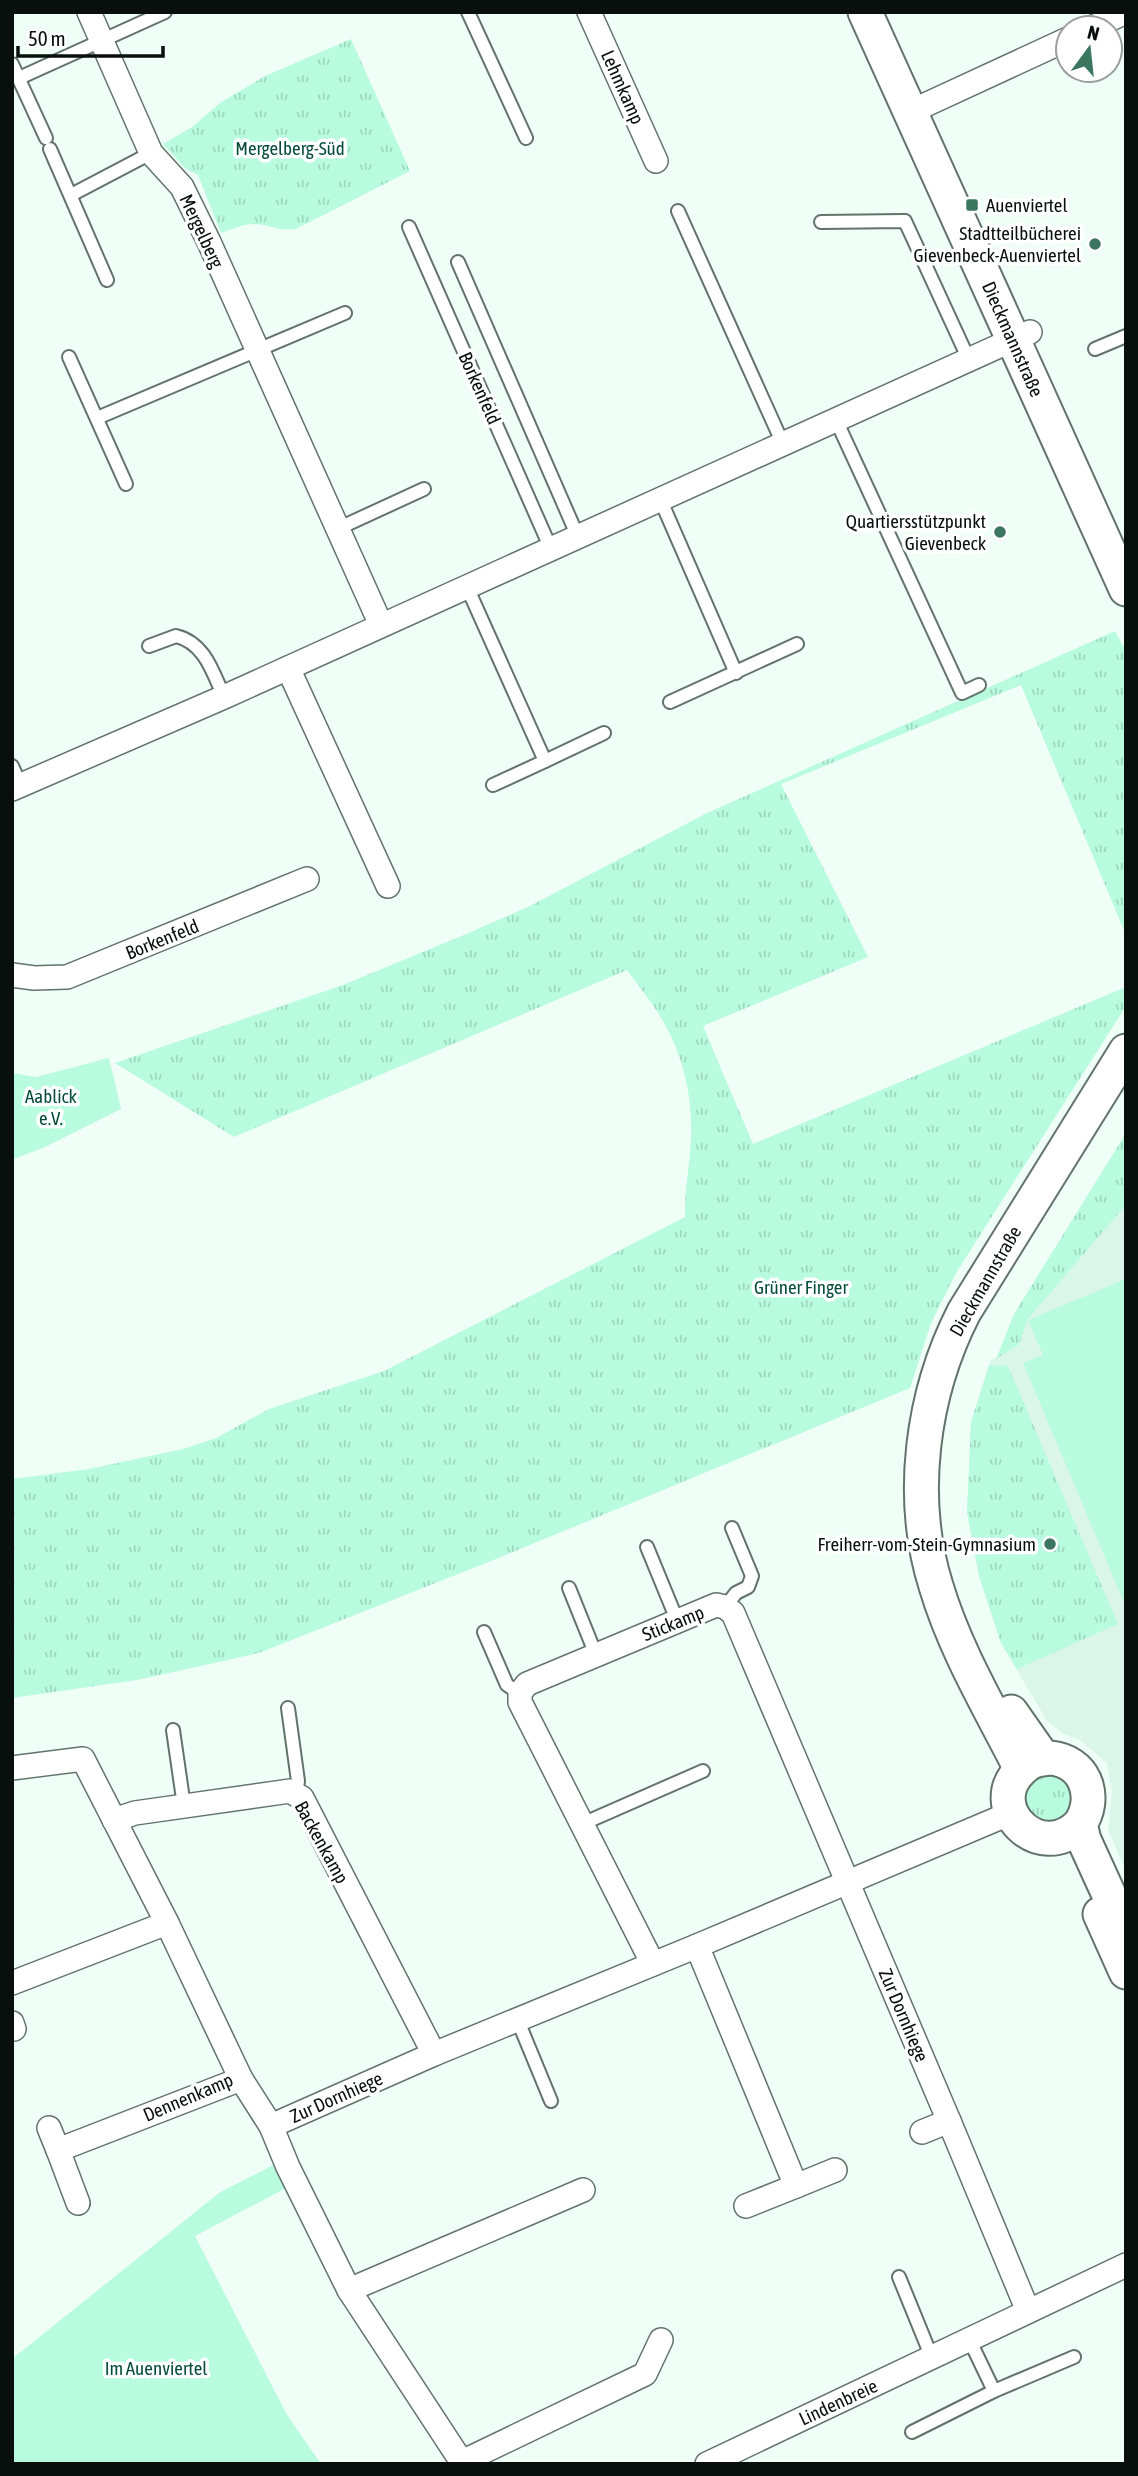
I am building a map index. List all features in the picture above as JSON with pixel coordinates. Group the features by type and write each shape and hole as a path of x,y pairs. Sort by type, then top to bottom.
{"street":[{"name":"Mergelberg","path":"89,12 151,153 182,187 381,625"},
{"name":"Lehmkamp","path":"589,12 656,161"},
{"name":"Dieckmannstraße","path":"864,12 918,108 1022,336 1126,544"},
{"name":"Dieckmannstraße","path":"884,12 918,108"},
{"path":"918,108 1054,45"},
{"name":"Dieckmannstraße","path":"1022,336 1126,589"},
{"path":"15,780 224,697 1022,336"},
{"path":"288,668 388,886"},
{"name":"Borkenfeld","path":"12,975 34,978 67,976 307,879"},
{"name":"Dieckmannstraße","path":"1032,1764 952,1629 931,1572 922,1499 926,1434 939,1373 964,1312 1126,1051"},
{"name":"Dieckmannstraße","path":"1032,1764 1010,1709 959,1605 951,1576 942,1523 940,1486 943,1438 954,1384 981,1318 1126,1084"},
{"name":"Stickamp","path":"520,1693 527,1684 677,1620 716,1605 725,1607 733,1613 847,1882"},
{"path":"520,1693 520,1702 653,1964"},
{"name":"Dennenkamp","path":"12,1768 83,1759 167,1923 241,2079 58,2150"},
{"path":"1126,1932 1084,1840 1066,1831 1038,1837 1025,1831 1011,1813 1009,1790 1032,1764 1064,1761 1075,1768 1084,1779 1089,1802 1066,1831 1064,1851 1082,1878 1126,1972"},
{"name":"Backenkamp","path":"114,1820 135,1813 290,1791 302,1798 434,2054"},
{"name":"Zur Dornhiege","path":"271,2126 434,2054 697,1947 1011,1813"},
{"name":"Zur Dornhiege","path":"847,1882 949,2121"},
{"path":"12,1983 167,1923"},
{"path":"697,1947 796,2186"},
{"name":"Zur Dornhiege","path":"241,2079 271,2126 288,2167 349,2290 463,2463 645,2374 661,2340"},
{"path":"922,2132 949,2121 1028,2311"},
{"path":"49,2128 78,2203"},
{"path":"746,2206 835,2170"},
{"path":"349,2290 583,2190"},
{"name":"Lindenbreie","path":"708,2464 970,2341 1126,2264"}],"lane":[{"path":"19,78 165,12"},
{"path":"468,12 526,138"},
{"path":"12,64 107,280"},
{"path":"71,195 151,153"},
{"path":"678,211 783,444"},
{"path":"821,222 905,221 969,360"},
{"name":"Borkenfeld","path":"409,227 551,549"},
{"name":"Borkenfeld","path":"458,262 578,537"},
{"path":"97,418 345,313"},
{"path":"1095,349 1126,336"},
{"path":"69,357 126,484"},
{"path":"836,420 957,696 979,685"},
{"path":"337,529 424,489"},
{"path":"661,500 736,673"},
{"path":"467,587 545,761"},
{"path":"149,646 176,636 192,642 202,652 224,697"},
{"path":"670,702 797,644"},
{"path":"493,785 604,733"},
{"path":"725,1607 736,1593 748,1587 752,1576 732,1528"},
{"path":"648,1547 677,1620"},
{"path":"569,1588 596,1655"},
{"path":"484,1632 507,1685 520,1693"},
{"path":"288,1708 298,1782 296,1794"},
{"path":"173,1730 184,1807"},
{"path":"582,1824 703,1771"},
{"path":"518,2021 551,2101"},
{"path":"899,2277 932,2358"},
{"path":"970,2341 995,2391"},
{"path":"912,2432 995,2391 1074,2357"}],"shaded area":[{"name":"Freiherr-vom-Stein-Gymnasium","path":"1126,1205 1126,1871 1108,1830 1112,1791 1107,1763 1080,1740 1064,1734 1047,1721 1001,1643 979,1576 967,1512 971,1422 991,1359 1000,1357 1019,1345 1028,1319"}],"green space":[{"name":"Mergelberg-Süd","path":"351,39 410,171 296,229 285,230 251,224 221,233 198,175 186,169 163,144 192,127 220,103 265,76"},
{"name":"Grüner Finger","path":"1115,631 1126,651 1126,935 1021,685 781,784 868,957 703,1026 753,1144 1126,987 1126,1006 956,1273 931,1323 910,1388 501,1557 259,1653 137,1680 12,1698 12,1479 89,1469 183,1449 216,1438 269,1409 384,1371 685,1217 691,1126 684,1073 676,1047 664,1023 627,970 234,1137 115,1063 343,985 471,932 530,906 705,814"},
{"name":"Aablick e.V.","path":"109,1058 121,1109 47,1146 12,1160 12,1073 36,1077"},
{"path":"1126,1133 1126,1205 1028,1319 1019,1345 996,1359 1014,1314"},
{"path":"1126,1279 1126,1607 1023,1363 1043,1355 1028,1320"},
{"path":"989,1365 1008,1366 1118,1624 1017,1669 1001,1643 979,1576 967,1512 971,1422"},
{"path":"1040,1773 1060,1775 1071,1784 1073,1808 1056,1822 1048,1823 1028,1814 1023,1790"},
{"name":"Im Auenviertel","path":"275,2164 286,2188 195,2236 287,2415 321,2464 12,2464 12,2359 219,2193"}],"place":[{"name":"Auenviertel","path":"972,205"},
{"name":"Stadtteilbücherei Gievenbeck-Auenviertel","path":"1095,244"},
{"name":"Quartiersstützpunkt Gievenbeck","path":"1000,532"},
{"name":"Freiherr-vom-Stein-Gymnasium","path":"1050,1544"}]}
